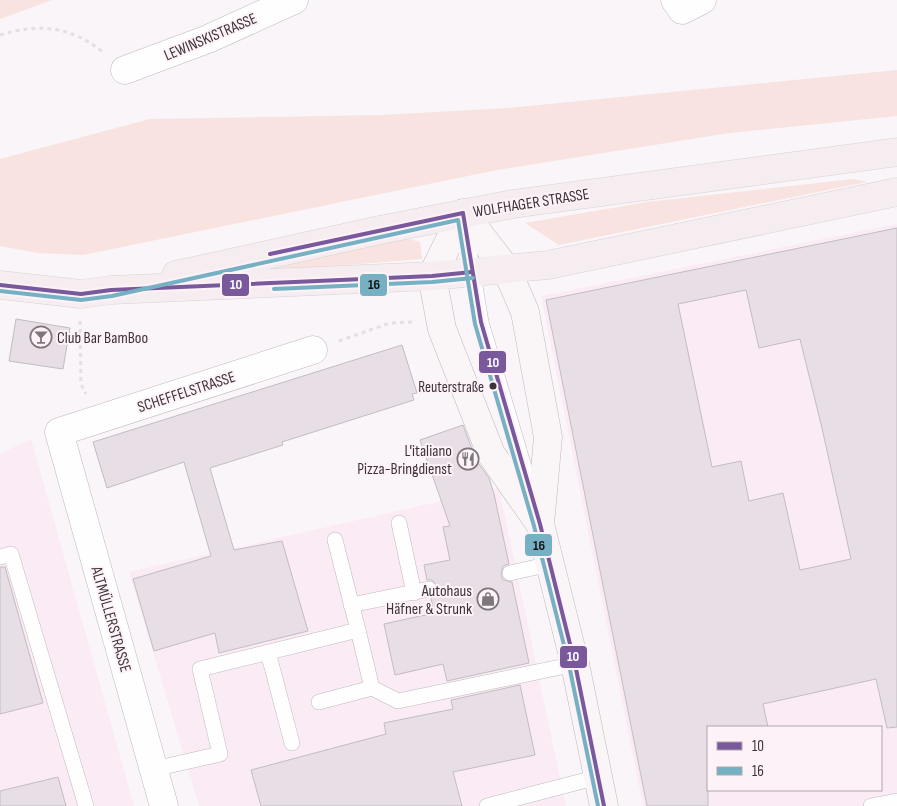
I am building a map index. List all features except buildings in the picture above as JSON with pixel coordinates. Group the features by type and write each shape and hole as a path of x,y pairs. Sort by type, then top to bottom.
{"main road":[{"name":"WOLFHAGER STRASSE","path":"112,290 380,230 542,199 897,152"},
{"name":"WOLFHAGER STRASSE","path":"0,285 81,294 112,290 432,276 548,266 897,192"},
{"path":"540,524 491,454 442,329 432,276 463,213 507,270 525,312 548,437 540,524 575,664 604,806"}],"street":[{"name":"LEWINSKISTRASSE","path":"125,70 208,39 294,0"},
{"path":"675,0 682,10 702,0"},
{"name":"SCHEFFELSTRASSE","path":"60,432 312,350"},
{"name":"ALTMÜLLERSTRASSE","path":"60,432 164,806"}],"lane":[{"path":"463,213 481,322 540,524"},
{"path":"400,523 414,593"},
{"path":"335,540 372,688"},
{"path":"0,557 12,554 86,806"},
{"path":"510,572 550,564"},
{"path":"352,605 429,589"},
{"path":"154,769 220,754 200,669 358,630"},
{"path":"268,652 292,743"},
{"path":"319,702 372,688 398,701 575,664"},
{"path":"487,806 598,777"},
{"path":"871,806 897,801"}],"path":[{"path":"0,35 23,28 49,27 91,43 125,70"},
{"path":"80,321 81,384"}],"shaded area":[{"path":"0,0 52,0 0,19"},
{"path":"897,70 897,116 729,133 497,170 83,255 38,253 0,246 0,159 150,119 380,115 507,108"},
{"path":"854,179 867,182 559,245 525,223 647,202"},
{"path":"897,224 897,806 643,806 541,296"},
{"path":"394,235 420,242 422,259 210,276"},
{"path":"31,439 134,806 0,806 0,454"},
{"path":"499,488 566,806 199,806 129,572"}],"transit line":[{"name":"10","path":"463,213 481,322 540,524 575,664 604,806"},
{"name":"10","path":"270,254 463,213"},
{"name":"16","path":"0,291 81,300 112,296 458,220 475,324 534,526 569,665 598,806"},
{"name":"10","path":"0,285 81,294 111,290 432,276 472,272"},
{"name":"16","path":"274,289 432,282 473,278"}],"place":[{"name":"Club Bar BamBoo","path":"41,337"},
{"name":"Reuterstraße","path":"493,386"},
{"name":"L'italiano Pizza-Bringdienst","path":"468,459"},
{"name":"Autohaus Häfner & Strunk","path":"488,599"}]}
